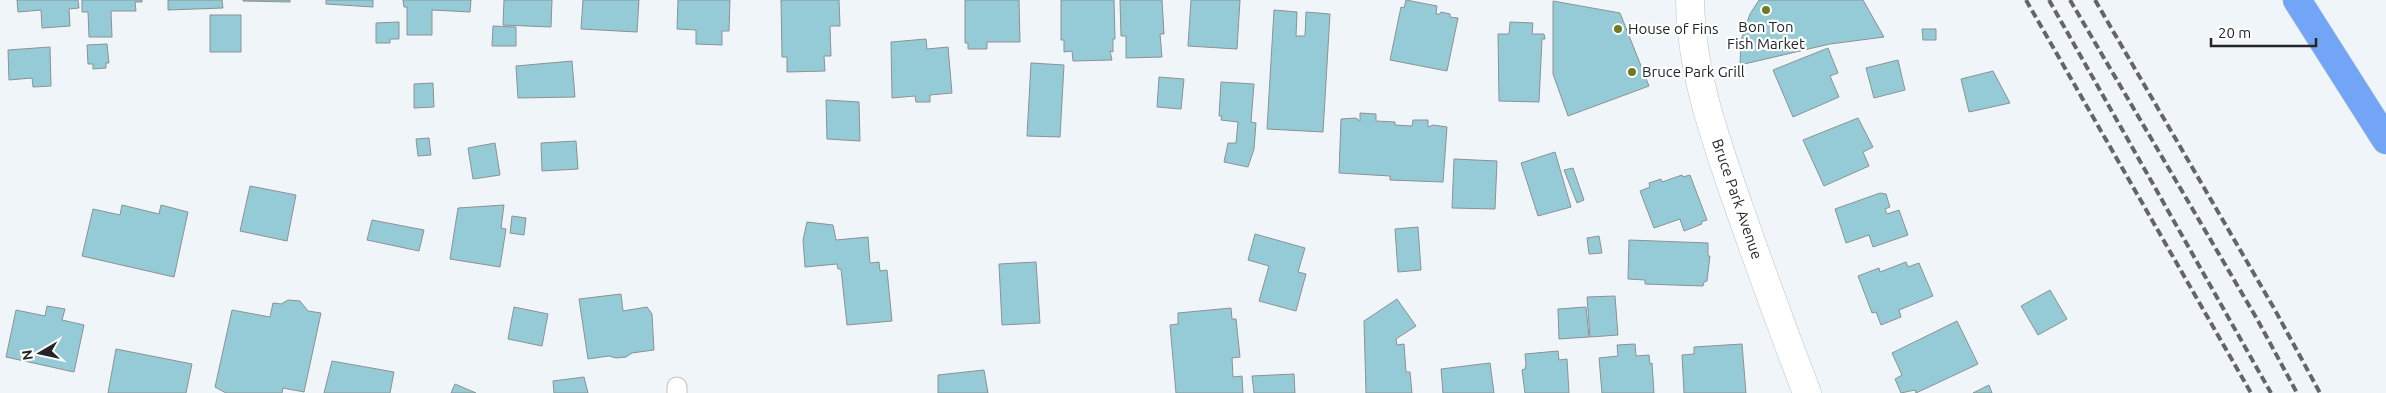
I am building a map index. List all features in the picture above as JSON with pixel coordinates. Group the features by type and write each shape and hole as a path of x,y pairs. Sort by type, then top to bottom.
{"highway":[{"path":"2297,0 2386,140"}],"street":[{"name":"Bruce Park Avenue","path":"1690,0 1691,34 1703,97 1760,269 1807,393"}],"building":[{"path":"17,0 78,0 79,8 69,9 70,26 42,28 41,10 18,12"},
{"path":"82,0 142,0 142,2 135,2 136,11 111,11 112,37 89,37 88,12 82,12"},
{"path":"168,0 222,0 223,8 168,10"},
{"path":"290,0 290,2 243,1"},
{"path":"326,0 373,0 373,7 326,4"},
{"path":"403,0 471,0 470,12 432,10 432,35 407,35 407,7 404,7"},
{"path":"504,0 552,0 551,27 503,25"},
{"path":"583,0 639,0 637,32 581,29"},
{"path":"678,0 730,0 729,31 722,31 722,45 696,44 696,30 677,29"},
{"path":"781,0 839,0 840,26 830,26 831,56 824,56 825,71 787,72 787,57 782,57"},
{"path":"965,0 1019,0 1020,42 987,42 987,49 968,49 968,43 965,43"},
{"path":"1061,0 1114,0 1115,39 1113,39 1113,52 1110,51 1112,60 1073,61 1072,51 1064,52 1064,40 1061,40"},
{"path":"1120,0 1162,0 1164,34 1160,34 1162,57 1126,58 1126,36 1121,36"},
{"path":"1191,0 1240,0 1237,49 1188,46"},
{"path":"1406,0 1437,6 1436,14 1441,12 1450,14 1450,17 1458,18 1447,71 1390,60 1401,7 1404,8"},
{"path":"1759,0 1863,0 1884,37 1830,44 1740,65 1741,40 1750,14"},
{"path":"1553,1 1620,13 1649,86 1568,116 1553,74"},
{"path":"1274,10 1297,12 1296,36 1305,36 1306,12 1330,14 1323,132 1267,129"},
{"path":"210,15 241,15 241,52 210,52"},
{"path":"399,22 399,39 390,39 390,43 376,43 376,23"},
{"path":"1510,22 1533,23 1532,34 1544,34 1545,39 1542,39 1539,102 1499,101 1498,34 1509,34"},
{"path":"493,26 516,27 516,46 492,46"},
{"path":"1922,29 1936,29 1936,40 1923,40"},
{"path":"926,39 927,49 948,47 952,93 930,95 930,102 916,102 915,96 892,98 891,42"},
{"path":"107,44 109,63 106,63 106,68 93,69 93,64 88,64 87,45"},
{"path":"50,47 51,86 33,87 32,78 9,80 8,50"},
{"path":"1828,48 1838,73 1830,76 1839,97 1793,117 1773,70"},
{"path":"1898,60 1905,90 1874,98 1866,68"},
{"path":"572,61 575,97 518,98 516,66"},
{"path":"1031,63 1064,65 1060,137 1027,136"},
{"path":"1993,71 2010,103 1969,112 1961,79"},
{"path":"1159,77 1184,79 1181,109 1157,107"},
{"path":"1221,82 1254,84 1251,122 1256,123 1254,149 1248,167 1224,162 1228,143 1236,143 1238,122 1221,120 1222,116 1219,116"},
{"path":"433,83 434,107 414,108 414,84"},
{"path":"826,100 859,102 860,141 827,139"},
{"path":"1360,113 1376,114 1376,121 1395,122 1395,125 1412,126 1413,120 1428,120 1428,127 1433,125 1447,127 1443,182 1390,180 1390,176 1339,173 1341,119 1356,118 1360,121"},
{"path":"1858,118 1873,147 1863,152 1869,166 1824,186 1803,140"},
{"path":"429,138 431,155 418,156 416,139"},
{"path":"576,141 578,169 542,171 541,143"},
{"path":"495,143 500,175 473,179 468,148"},
{"path":"1555,152 1571,207 1538,216 1521,163"},
{"path":"1454,159 1497,161 1495,209 1452,208"},
{"path":"1573,168 1584,200 1577,203 1564,170"},
{"path":"1682,175 1683,177 1690,175 1707,220 1684,231 1680,219 1654,228 1640,191 1650,187 1649,183 1661,179 1662,182"},
{"path":"250,186 296,195 287,241 240,231"},
{"path":"1880,193 1886,194 1890,207 1885,209 1887,214 1899,210 1908,235 1873,247 1869,235 1846,243 1835,209"},
{"path":"122,205 159,214 161,205 188,212 174,277 82,256 93,209 120,215"},
{"path":"504,205 501,228 506,229 500,267 450,259 458,208"},
{"path":"512,216 526,218 524,235 510,233"},
{"path":"372,220 424,230 419,251 367,240"},
{"path":"807,222 833,225 836,240 868,237 870,263 879,262 880,271 887,270 892,321 847,325 841,269 838,269 837,264 805,267 803,240"},
{"path":"1418,227 1421,270 1398,272 1395,229"},
{"path":"1255,234 1305,248 1298,272 1306,274 1296,311 1259,301 1269,266 1248,260"},
{"path":"1599,236 1602,253 1589,254 1587,238"},
{"path":"1629,240 1708,243 1708,256 1710,256 1707,281 1704,282 1703,286 1645,284 1645,280 1628,279"},
{"path":"1036,262 1040,323 1002,325 999,264"},
{"path":"1906,262 1908,267 1919,263 1933,296 1899,310 1901,317 1881,325 1876,312 1872,313 1858,276 1879,268 1880,272"},
{"path":"2050,290 2067,319 2038,335 2021,306"},
{"path":"621,294 623,311 647,307 652,314 654,350 632,353 626,357 616,358 609,356 588,359 579,299"},
{"path":"1615,296 1618,335 1590,337 1587,297"},
{"path":"1397,299 1416,326 1396,339 1397,345 1404,344 1406,372 1410,372 1412,393 1366,393 1364,321"},
{"path":"288,300 300,301 308,311 321,313 304,392 283,388 282,393 226,393 215,387 232,310 270,317 273,303 281,304"},
{"path":"47,306 65,309 62,320 84,325 74,372 6,357 16,310 45,316"},
{"path":"514,307 548,314 542,346 508,339"},
{"path":"1586,307 1589,337 1559,339 1558,309"},
{"path":"1231,308 1232,319 1236,319 1240,357 1232,358 1233,377 1242,376 1243,393 1176,393 1170,325 1178,324 1178,313"},
{"path":"1957,321 1978,364 1916,393 1915,390 1901,393 1895,379 1902,375 1892,353"},
{"path":"1635,344 1636,356 1649,355 1650,364 1652,363 1654,393 1602,393 1599,358 1618,356 1617,345"},
{"path":"1742,344 1746,393 1684,393 1682,355 1694,354 1694,347"},
{"path":"116,349 192,364 186,393 108,393"},
{"path":"1558,351 1559,360 1567,359 1569,393 1525,393 1522,370 1525,369 1526,364 1525,354"},
{"path":"332,361 394,372 390,393 324,393"},
{"path":"1490,363 1494,393 1443,393 1441,369"},
{"path":"984,370 988,393 938,393 938,375"},
{"path":"1294,374 1295,393 1254,393 1252,376"},
{"path":"584,377 588,393 554,393 553,381"},
{"path":"455,384 476,393 451,393"},
{"path":"1989,385 1992,393 1973,393"}],"railway":[{"path":"2026,0 2251,393"},
{"path":"2049,0 2271,393"},
{"path":"2070,0 2257,319 2297,393"},
{"path":"2095,0 2275,310 2320,393"}],"place":[{"name":"Bon Ton Fish Market","path":"1766,10"},
{"name":"House of Fins","path":"1618,29"},
{"name":"Bruce Park Grill","path":"1632,72"}]}
